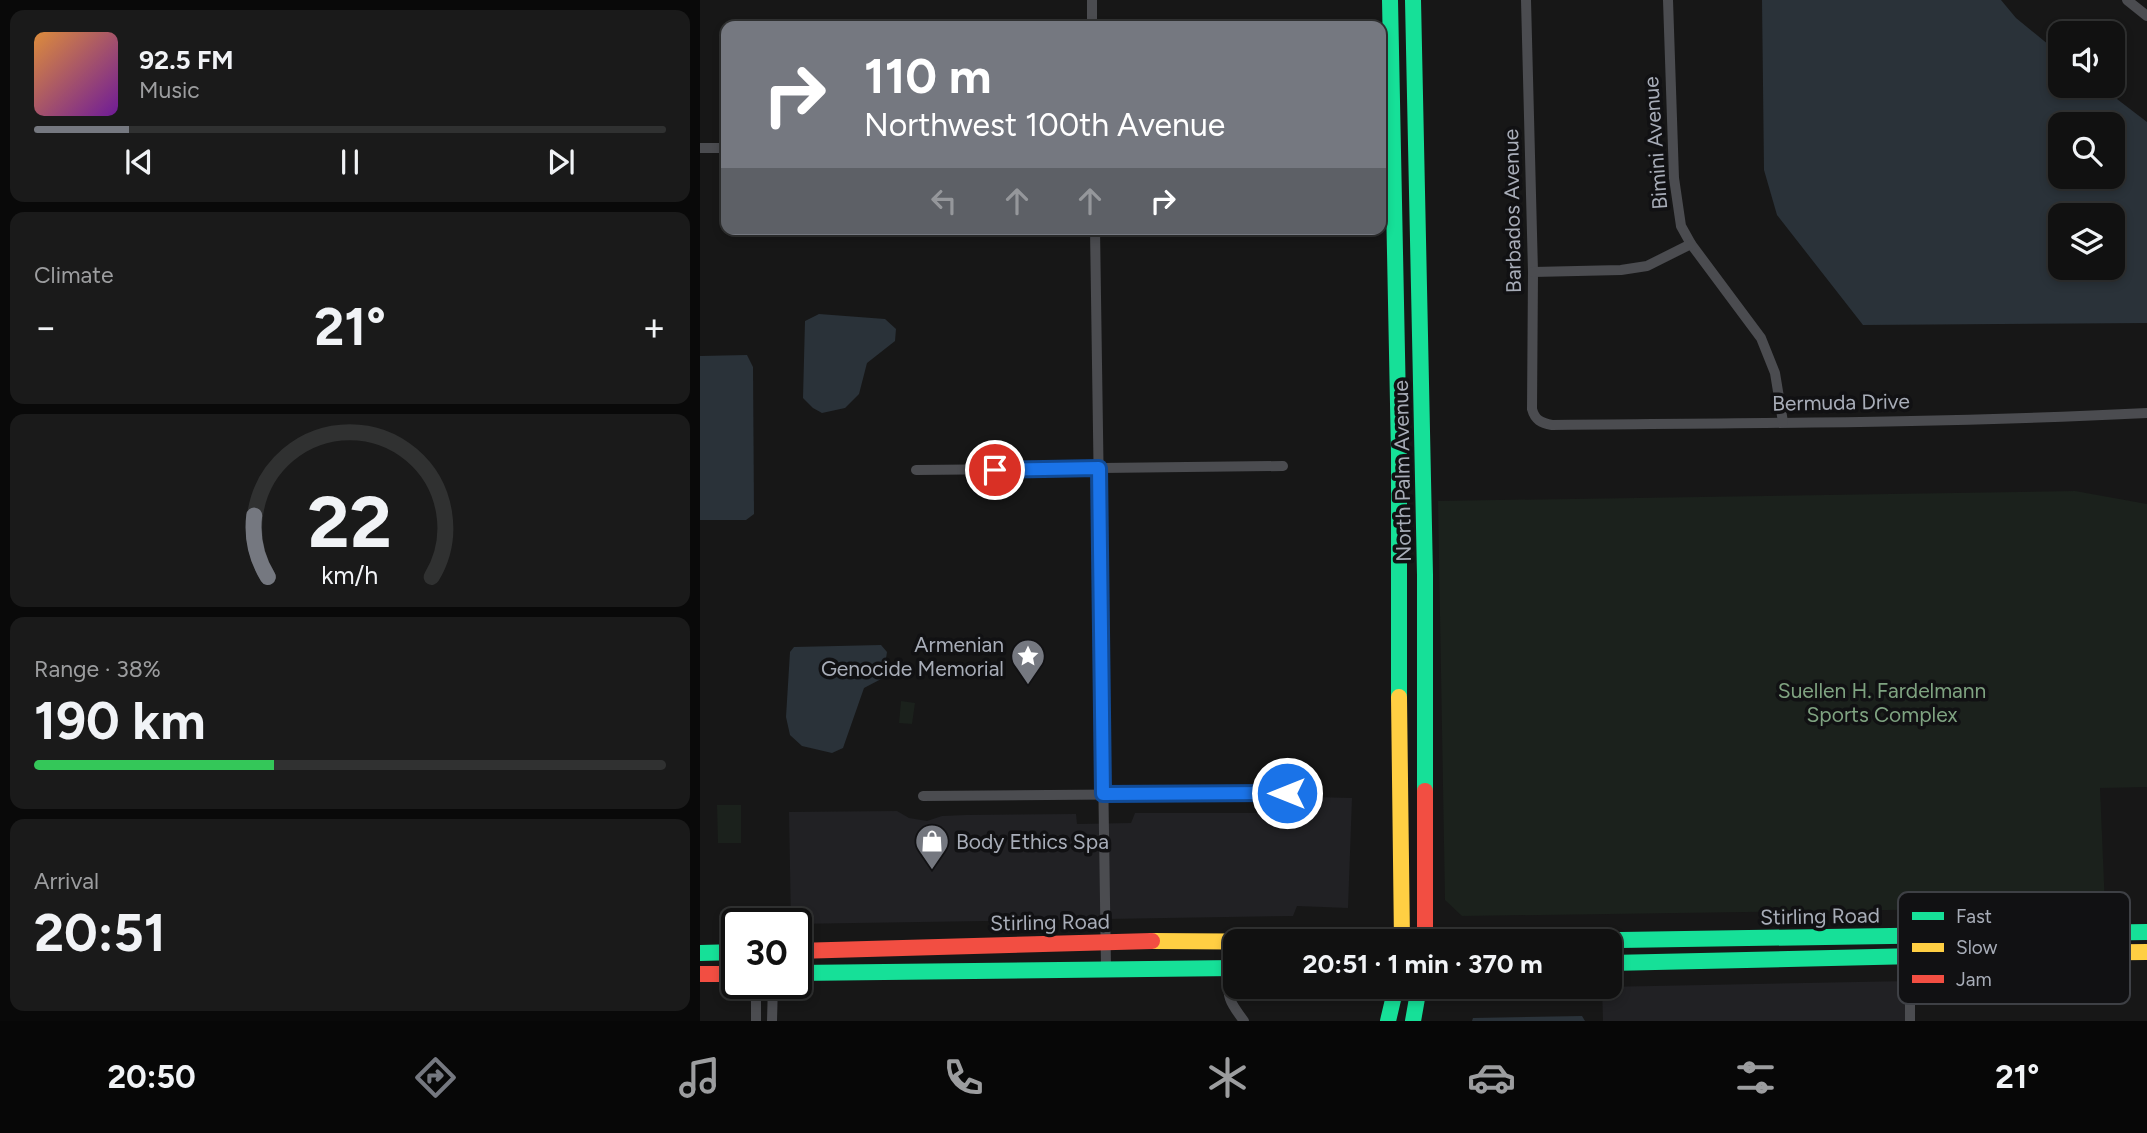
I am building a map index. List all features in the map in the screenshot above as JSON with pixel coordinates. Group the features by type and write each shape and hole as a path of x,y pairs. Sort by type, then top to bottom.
{"main road":[{"name":"North Palm Avenue","path":"1390,0 1399,454 1402,929"},
{"name":"North Palm Avenue","path":"1413,0 1425,575 1425,929"},
{"path":"1394,247 1417,246"},
{"name":"Stirling Road","path":"1622,940 1898,936"},
{"name":"Stirling Road","path":"812,950 1105,941 1223,942"},
{"path":"700,953 721,952"},
{"name":"Stirling Road","path":"1622,964 1898,955"},
{"path":"812,973 1223,968"},
{"path":"700,974 721,974"},
{"path":"1388,1021 1393,999"},
{"path":"1413,1021 1417,999"}],"street":[{"path":"1092,0 1093,21"},
{"name":"Barbados Avenue","path":"1526,0 1534,271 1532,409 1537,419"},
{"name":"Bimini Avenue","path":"1668,0 1674,178 1681,226 1691,244 1761,338 1775,373 1783,422"},
{"path":"2127,0 2147,16"},
{"path":"700,148 721,148"},
{"path":"1095,235 1106,968"},
{"path":"1534,271 1621,270 1647,266 1691,244"},
{"name":"Bermuda Drive","path":"1537,419 1552,425 2063,417 2147,413"},
{"path":"916,470 1283,466"},
{"path":"923,796 1287,793"},
{"path":"756,999 756,1021"},
{"path":"770,1019 772,999"},
{"path":"1229,999 1244,1021"}],"shaded area":[{"path":"1762,0 2001,0 2016,18 2048,44 2048,98 2116,98 2147,122 2147,323 1863,325 1777,215 1764,170"},
{"path":"819,314 885,319 896,329 895,341 867,363 859,394 845,408 822,413 803,398 805,321"},
{"path":"747,355 753,367 754,514 746,520 700,520 700,356"},
{"path":"881,645 887,652 883,678 864,688 843,748 832,753 802,746 790,735 786,717 790,652 794,647"},
{"path":"1312,797 1352,798 1348,908 1297,906 1293,916 812,924 812,908 791,908 789,812 897,811 909,818 927,821 942,816 1076,814 1077,824 1131,823 1135,813 1271,813 1292,820 1311,809"},
{"path":"1898,981 1898,1004 1910,1004 1910,1021 1603,1021 1602,999 1622,999 1622,987"},
{"path":"1582,1016 1585,1021 1472,1021 1473,1018"}],"green space":[{"name":"Suellen H. Fardelmann Sports Complex","path":"2075,491 2147,504 2147,787 2100,788 2104,892 1898,892 1898,910 1462,916 1445,900 1438,501"},
{"path":"901,701 915,703 912,724 899,723"},
{"path":"717,805 741,805 741,843 718,843"}],"traffic: fast":[{"path":"1390,0 1399,454 1399,697"},
{"path":"1413,0 1425,575 1425,791"},
{"path":"2130,932 2147,932"},
{"path":"1622,940 1898,936"},
{"path":"700,953 721,952"},
{"path":"1622,963 1898,956"},
{"path":"812,973 1223,968"},
{"path":"1388,1021 1393,999"},
{"path":"1413,1021 1417,999"}],"traffic: slow":[{"path":"1399,697 1402,929"},
{"path":"1152,941 1223,941"},
{"path":"2130,952 2147,952"}],"traffic: jam":[{"path":"1425,791 1425,929"},
{"path":"812,951 1152,941"},
{"path":"700,974 721,974"}],"place":[{"name":"Armenian Genocide Memorial","path":"1028,686"},
{"name":"Body Ethics Spa","path":"932,871"}],"route":[{"path":"995,470 1099,468 1103,794 1287,793"}]}
